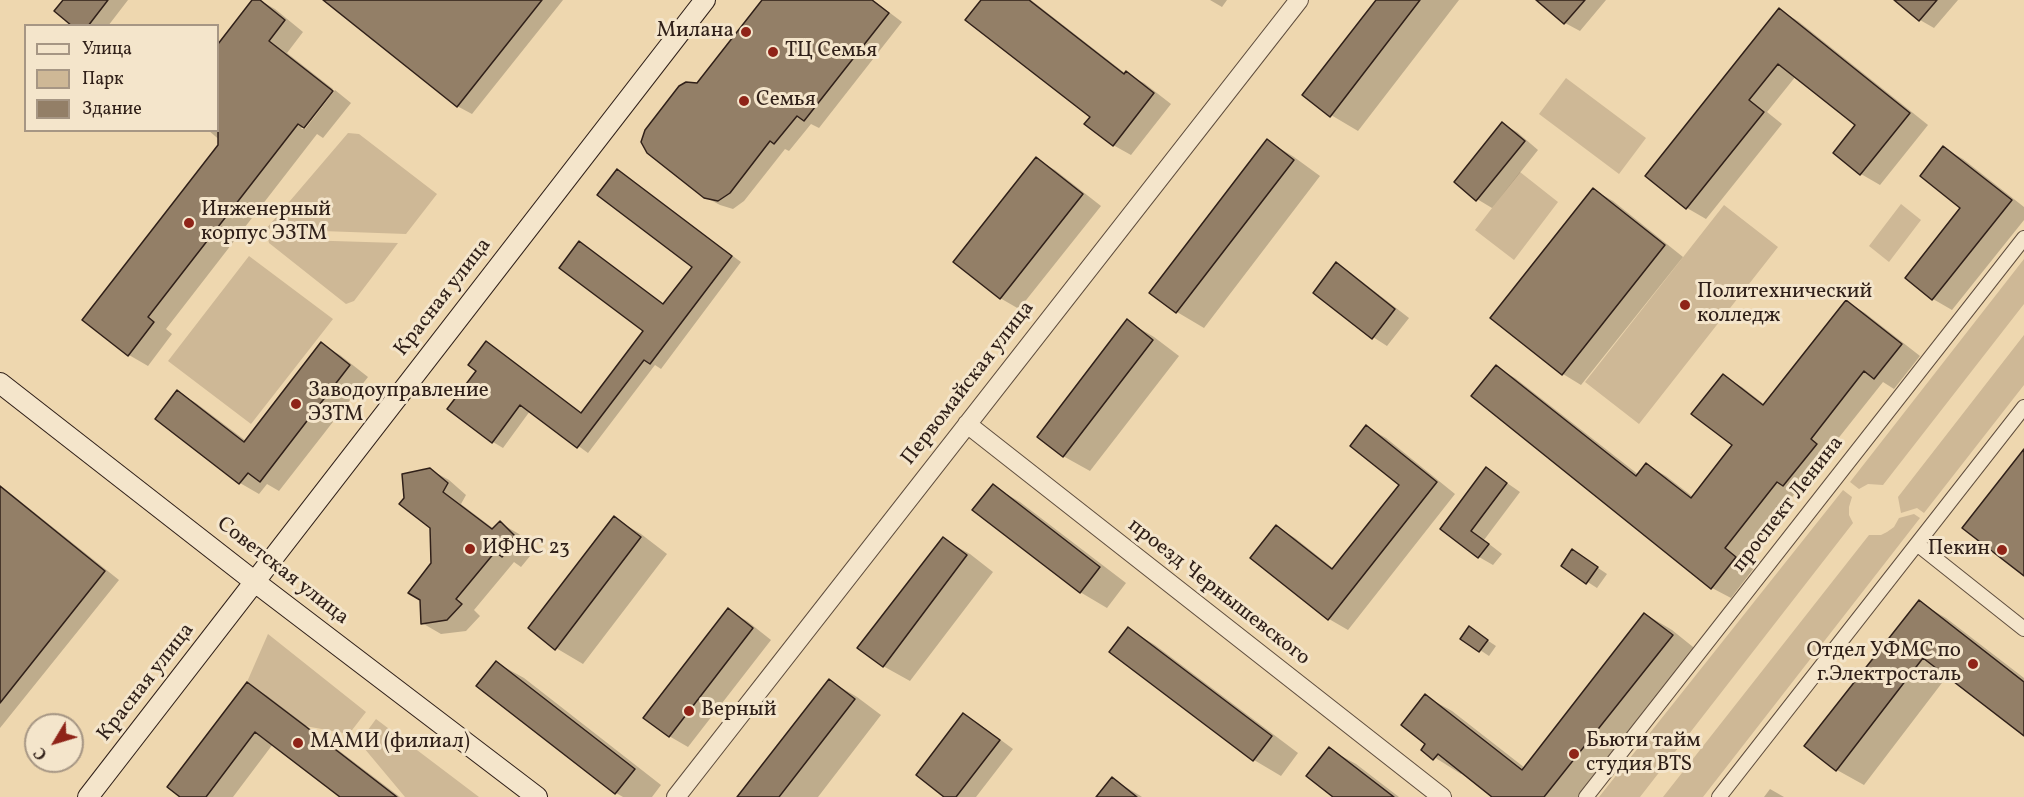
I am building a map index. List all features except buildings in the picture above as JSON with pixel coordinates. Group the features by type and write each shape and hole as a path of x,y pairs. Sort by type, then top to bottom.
{"main road":[{"name":"Красная улица","path":"88,797 705,0"},
{"name":"Советская улица","path":"0,383 255,582 537,797"}],"street":[{"name":"Первомайская улица","path":"676,797 1299,0"},
{"name":"проспект Ленина","path":"1586,797 2024,238"},
{"path":"1719,797 2024,408"},
{"name":"проезд Чернышевского","path":"967,424 1442,797"},
{"path":"1917,544 2024,629"}],"green space":[{"path":"1566,78 1646,138 1619,174 1539,114"},
{"path":"348,133 359,134 437,194 406,234 266,229"},
{"path":"1520,172 1558,202 1514,260 1475,230"},
{"path":"1901,204 1921,220 1889,262 1869,246"},
{"path":"1724,205 1778,247 1639,424 1585,382"},
{"path":"268,239 398,243 354,301 346,304 269,243"},
{"path":"249,256 333,319 251,424 168,361"},
{"path":"2024,259 2024,304 1883,485 1868,484 1859,489 1850,482"},
{"path":"2024,335 2024,385 1924,513 1917,508 1901,513 1898,497"},
{"path":"1843,490 1852,497 1849,515 1853,523 1640,797 1599,797"},
{"path":"1914,514 1920,518 1703,797 1663,797 1869,535 1881,535 1894,527 1899,518"},
{"path":"268,634 366,712 349,734 305,726 247,682"},
{"path":"376,719 479,797 405,797 359,742"}],"place":[{"name":"Милана","path":"746,32"},
{"name":"ТЦ Семья","path":"773,52"},
{"name":"Семья","path":"744,101"},
{"name":"Инженерный корпус ЭЗТМ","path":"189,223"},
{"name":"Политехнический колледж","path":"1685,305"},
{"name":"Заводоуправление ЭЗТМ","path":"296,404"},
{"name":"ИФНС 23","path":"470,549"},
{"name":"Пекин","path":"2002,550"},
{"name":"Отдел УФМС по г.Электросталь","path":"1973,664"},
{"name":"Верный","path":"689,711"},
{"name":"МАМИ (филиал)","path":"298,743"},
{"name":"Бьюти тайм студия BTS","path":"1574,754"}]}
